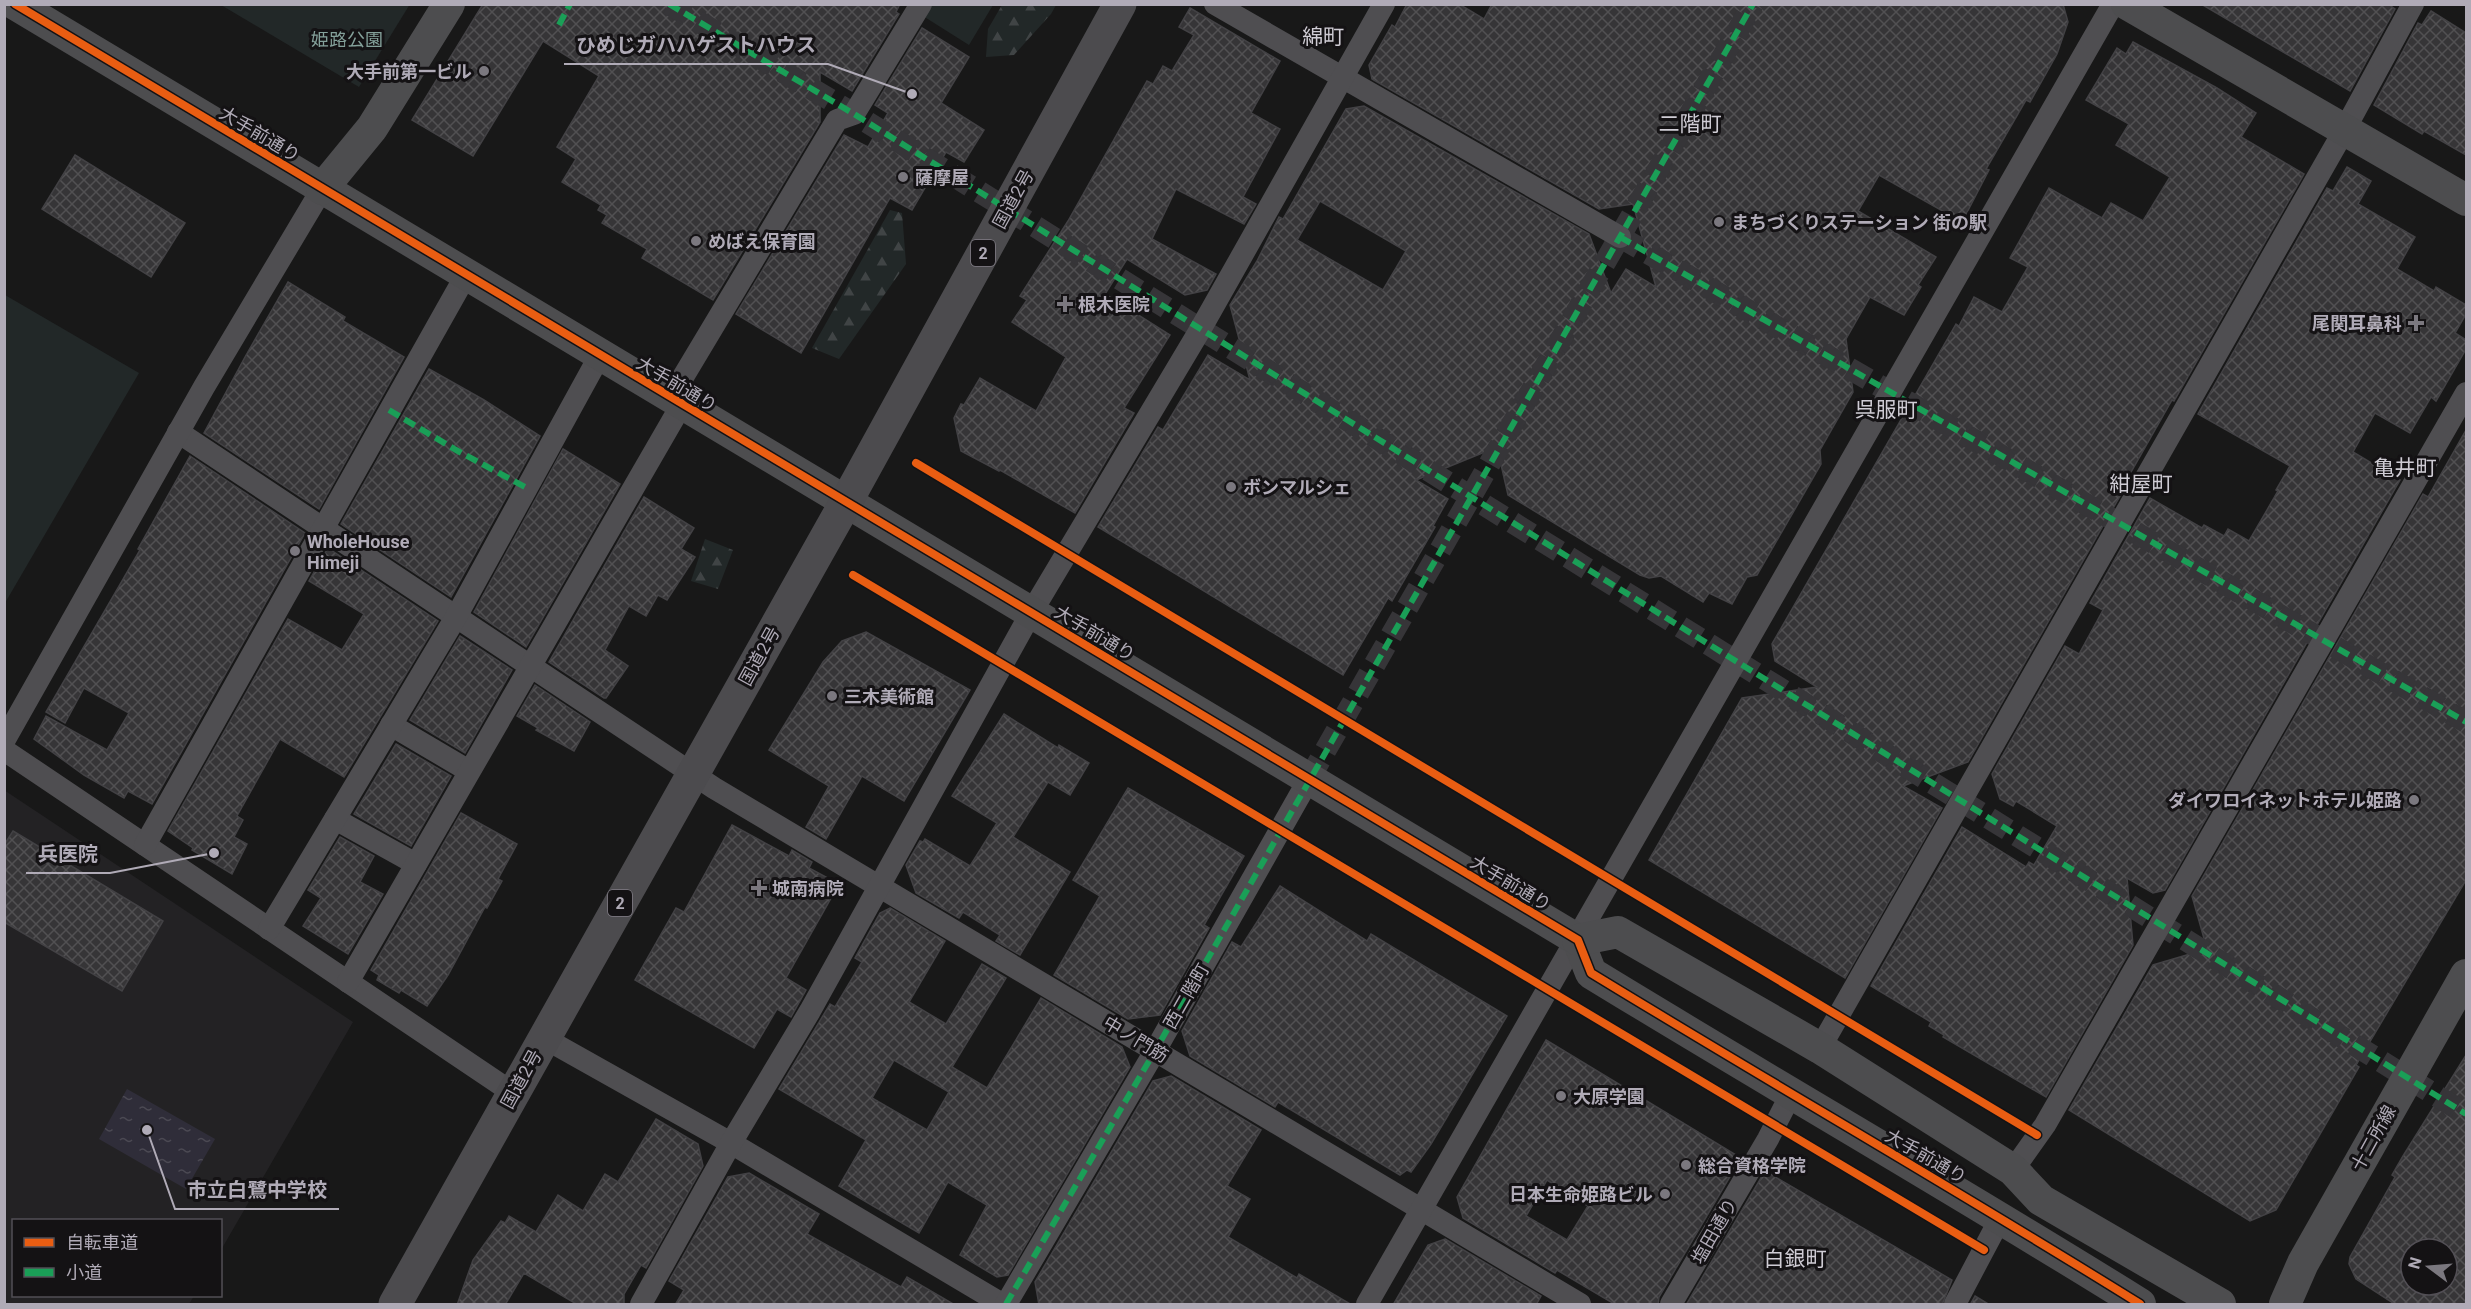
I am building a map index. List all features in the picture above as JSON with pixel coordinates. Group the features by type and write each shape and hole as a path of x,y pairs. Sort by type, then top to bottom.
{"highway":[{"name":"国道2号","path":"395,1305 846,502 1120,4"}],"street":[{"name":"大手前通り","path":"15,4 1578,940 1591,973 2001,1217 2140,1305"},
{"path":"4,741 178,432 322,189 372,128 449,4"},
{"path":"348,982 529,665 676,400 837,120 854,114 921,4"},
{"path":"1215,4 1620,237"},
{"path":"641,1305 731,1143 810,1011 1031,613 1200,330 1384,4"},
{"path":"1367,1305 2113,4"},
{"path":"2127,4 2466,200"},
{"path":"1820,1048 2345,129 2413,4"},
{"path":"144,845 466,274"},
{"path":"269,929 456,617 600,355"},
{"path":"2013,1170 2044,1125 2466,393"},
{"name":"中ノ門筋","path":"178,432 693,774 1580,1305"},
{"path":"391,725 469,771"},
{"path":"4,750 513,1093"},
{"name":"西二階町","path":"1004,1305 1155,1051 1309,779"},
{"path":"335,819 416,864"},
{"name":"大手前通り","path":"1578,940 1618,932 1820,1048 2013,1170 2041,1200 2220,1305"},
{"name":"十二所線","path":"2285,1305 2303,1263 2466,975"},
{"path":"544,1038 731,1143 1004,1305"},
{"name":"塩田通り","path":"1671,1305 1768,1139 1791,1094"},
{"path":"1955,1305 2001,1217"}],"shaded area":[{"path":"4,790 353,1022 222,1248 222,1219 12,1219 12,1297 193,1297 189,1304 5,1304"}],"green space":[{"name":"姫路公園","path":"410,4 359,87 221,5"},
{"path":"930,5 993,5 969,45 923,16"},
{"path":"1002,5 1056,5 1051,14 1014,55 986,57 988,29"},
{"path":"890,210 902,213 906,264 839,359 812,348"},
{"path":"5,295 139,373 5,603"},
{"path":"705,539 733,550 718,589 691,581"}],"water":[{"path":"127,1089 215,1139 186,1189 99,1139"}],"building":[{"path":"483,4 900,4 896,12 899,14 852,91 820,72 820,122 713,300 642,258 647,249 602,223 607,215 598,210 601,205 562,182 576,159 557,147 599,76 543,41 473,156 412,120"},
{"path":"1407,4 1459,4 1484,19 1492,4 2063,4 2068,22 2057,54 2030,102 2026,100 1986,169 1989,170 1962,222 1879,175 1858,211 1936,257 1918,285 1921,287 1904,315 1870,297 1846,339 1853,392 1820,450 1821,464 1757,575 1747,577 1732,604 1709,593 1703,602 1661,576 1649,578 1640,575 1508,495 1497,447 1416,480 1448,499 1433,526 1435,527 1392,601 1388,598 1343,675 1098,527 1158,427 1163,430 1208,355 1250,380 1230,305 1257,261 1279,217 1283,219 1346,109 1364,106 1589,234 1611,293 1626,269 1656,287 1633,204 1599,209 1372,79 1369,65 1392,25 1395,27","holes":["1320,201 1406,251 1383,290 1297,240"]},
{"path":"2201,4 2388,4 2395,9 2350,91"},
{"path":"1190,8 1280,61 1251,113 1280,129 1243,197 1256,204 1244,224 1176,189 1152,239 1216,274 1207,290 1185,295 1127,259 1105,294 1170,335 1124,408 1134,413 1075,513 1000,470 961,451 954,418 980,378 1036,411 1066,357 1012,322 1027,300 1020,296 1068,221 1147,81 1153,84 1163,66 1172,71 1194,35 1179,27"},
{"path":"2431,11 2466,33 2466,155 2424,131 2422,134 2374,105 2418,23 2422,25"},
{"path":"922,28 969,57 941,103 984,130 964,162 946,152 912,210 890,198 801,353 736,314 844,135 868,147 888,113 875,105"},
{"path":"2133,42 2217,88 2256,113 2241,137 2304,174 2174,401 2172,400 2130,474 2132,475 1968,762 1903,786 1942,808 1845,978 1649,860 1742,698 1817,687 1775,661 1772,644 1956,324 1959,326 1974,297 2002,312 2028,267 2010,258 2049,188 2102,218 2111,203 2143,221 2170,177 2116,145 2129,124 2086,100 2117,48 2126,54"},
{"path":"75,155 185,223 151,277 42,209"},
{"path":"2347,167 2371,181 2358,204 2415,237 2397,269 2434,291 2436,287 2466,305 2466,314 2455,333 2466,340 2466,349 2436,401 2431,397 2410,433 2375,413 2353,452 2400,480 2165,890 2153,893 2127,878 2133,945 2046,1097 1943,1037 1944,1035 1929,1026 1931,1022 1871,986 1962,827 2026,867 2029,862 2034,865 2057,826 2016,801 2013,806 2000,799 1992,774 2065,646 2079,654 2103,610 2090,603 2150,498 2202,528 2204,525 2224,536 2228,529 2249,541 2290,466 2198,414 2327,188 2333,191"},
{"path":"288,282 345,317 343,321 404,357 319,509 204,433"},
{"path":"429,369 484,400 540,436 451,597 341,524"},
{"path":"2466,430 2466,880 2356,1065 2359,1067 2276,1210 2250,1221 2069,1110 2153,965 2207,949 2192,896 2423,494 2428,497"},
{"path":"563,449 620,484 526,647 474,612"},
{"path":"190,456 305,533 152,804 128,791 124,798 84,775 34,739 46,716 107,750 129,713 84,688 65,723 46,712 140,550 138,549"},
{"path":"644,497 694,528 681,549 695,557 667,600 658,595 646,616 629,606 605,650 628,666 604,698 549,662"},
{"path":"328,548 438,621 344,777 280,739 237,816 243,820 234,837 247,844 232,874 192,850 193,848 168,831 288,619 342,650 364,614 309,581"},
{"path":"866,632 970,690 904,801 862,776 826,839 806,827 829,786 769,750 823,662 842,641"},
{"path":"460,636 512,670 465,753 410,720"},
{"path":"535,685 590,722 574,751 536,730 538,728 517,716"},
{"path":"1004,714 1058,748 1059,745 1089,763 1070,795 1048,782 1013,837 1070,872 1020,955 996,941 1000,935 963,912 959,918 916,893 906,865 920,841 923,842 925,839 970,866 997,823 952,796"},
{"path":"396,744 451,776 411,846 354,814"},
{"path":"1128,788 1244,856 1204,925 1209,928 1160,1015 1128,1019 1054,975 1100,896 1073,880"},
{"path":"461,813 517,844 498,879 502,881 487,908 485,907 448,975 427,1006 401,990 399,993 377,980 379,975 371,970"},
{"path":"732,825 789,856 792,850 812,862 809,868 839,884 786,978 806,990 791,1017 777,1009 754,1048 635,980 676,908 684,912"},
{"path":"13,831 163,921 122,991 4,922 4,845"},
{"path":"340,837 374,856 360,882 383,894 348,954 303,926 321,898 308,890"},
{"path":"1280,886 1367,941 1371,934 1507,1016 1431,1144 1411,1172 1407,1170 1400,1175 1278,1102 1275,1107 1190,1056 1182,1031 1232,942 1241,947"},
{"path":"890,908 945,941 909,1002 946,1024 982,964 1006,978 952,1067 987,1088 1041,998 1122,1047 1130,1067 1008,1275 997,1277 960,1255 987,1205 948,1182 919,1233 839,1186 866,1140 779,1089 830,1004 835,1007 862,962 855,958 880,913","holes":["894,1060 949,1092 927,1130 872,1098"]},
{"path":"1546,1040 1741,1158 1659,1297 1658,1305 1616,1305 1557,1270 1555,1273 1463,1218 1457,1197","holes":["1547,1180 1588,1206 1567,1240 1526,1216"]},
{"path":"2466,1055 2466,1305 2396,1305 2356,1279 2349,1264 2350,1257 2395,1177 2392,1175"},
{"path":"1171,1076 1261,1130 1227,1186 1250,1199 1228,1237 1297,1278 1299,1274 1352,1305 1039,1305 1035,1282 1153,1081"},
{"path":"656,1119 698,1144 703,1166 646,1268 641,1265 624,1294 624,1305 578,1305 524,1273 505,1305 457,1305 473,1260 501,1221 505,1223 509,1216 536,1232 558,1195 583,1211 605,1174 618,1182"},
{"path":"1765,1171 1952,1280 1942,1305 1686,1305"},
{"path":"749,1173 819,1214 807,1234 901,1287 907,1277 955,1305 675,1305 684,1290 669,1281 728,1177"},
{"path":"1445,1239 1541,1296 1536,1305 1393,1305 1428,1245"},
{"path":"1975,1296 1990,1305 1970,1305"}],"tunnel":[{"path":"669,4 854,114 2466,1114"},
{"path":"1309,779 1753,4"},
{"path":"1620,237 2466,722"}],"marked path":[{"path":"559,25 570,4"},
{"path":"669,4 854,114 2466,1114"},
{"path":"1006,1304 1155,1051 1753,4"},
{"path":"1620,237 2466,722"},
{"path":"389,410 456,450 527,488"}],"cycle path":[{"path":"15,4 1578,940 1591,973 2140,1304"},
{"path":"916,463 2037,1135"},
{"path":"853,575 1984,1250"}],"place":[{"name":"大手前第一ビル","path":"484,71"},
{"name":"ひめじガハハゲストハウス","path":"912,94"},
{"name":"薩摩屋","path":"903,177"},
{"name":"まちづくりステーション 街の駅","path":"1719,222"},
{"name":"めばえ保育園","path":"696,241"},
{"name":"根木医院","path":"1065,304"},
{"name":"尾関耳鼻科","path":"2416,323"},
{"name":"ボンマルシェ","path":"1231,487"},
{"name":"WholeHouse Himeji","path":"295,551"},
{"name":"三木美術館","path":"832,696"},
{"name":"ダイワロイネットホテル姫路","path":"2414,800"},
{"name":"兵医院","path":"214,853"},
{"name":"城南病院","path":"759,888"},
{"name":"大原学園","path":"1561,1096"},
{"name":"市立白鷺中学校","path":"147,1130"},
{"name":"総合資格学院","path":"1686,1165"},
{"name":"日本生命姫路ビル","path":"1665,1194"}],"district":[{"name":"綿町","path":"1323,37"},
{"name":"二階町","path":"1690,124"},
{"name":"呉服町","path":"1886,410"},
{"name":"亀井町","path":"2405,468"},
{"name":"紺屋町","path":"2141,484"},
{"name":"白銀町","path":"1795,1259"}]}
